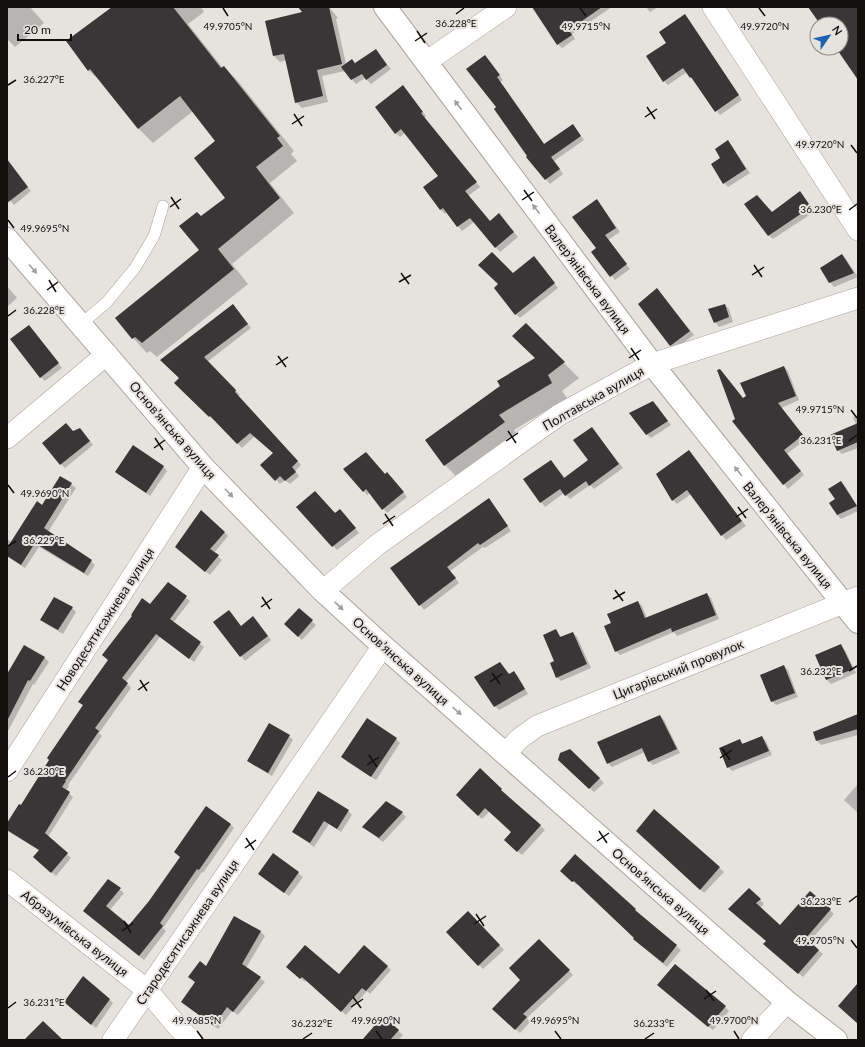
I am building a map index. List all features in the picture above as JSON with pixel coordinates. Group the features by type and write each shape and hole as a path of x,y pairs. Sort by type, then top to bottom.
{"street":[{"name":"Валер’янівська вулиця","path":"385,7 652,364 850,600 858,622"},
{"path":"426,62 506,7"},
{"path":"713,7 858,230"},
{"name":"Основ’янська вулиця","path":"7,239 204,467 324,591 383,646 786,1002 836,1040"},
{"name":"Полтавська вулиця","path":"324,591 377,545 559,415 652,364 858,298"},
{"path":"7,438 107,354"},
{"name":"Новодесятисажнева вулиця","path":"7,772 204,467"},
{"name":"Цигарівський провулок","path":"505,754 536,726 850,600"},
{"name":"Стародесятисажнева вулиця","path":"113,1040 383,646"},
{"name":"Абразумівська вулиця","path":"7,880 147,990 191,1040"},
{"path":"752,1040 786,1002"}],"lane":[{"path":"81,324 107,302 135,268 154,236 163,206"}],"building":[{"path":"112,7 173,7 221,68 224,66 280,136 277,138 283,146 256,167 280,198 218,249 234,269 142,343 135,337 132,339 115,318 199,250 179,226 197,212 201,216 225,198 194,158 215,141 180,96 138,129 90,69 88,71 66,41"},
{"path":"298,7 329,7 342,64 317,70 323,96 295,103 284,54 273,56 265,21 302,12"},
{"path":"532,7 602,7 569,30 572,35 557,45"},
{"path":"808,7 858,7 858,80 842,56 849,56 849,16 814,16"},
{"path":"685,14 739,95 715,112 683,68 663,82 646,56 666,43 659,32"},
{"path":"376,49 387,65 366,80 362,74 351,80 341,67 352,59 356,65 355,63"},
{"path":"485,55 500,75 497,77 544,144 573,124 581,136 551,157 560,169 545,180 526,157 527,156 494,109 496,107 466,69"},
{"path":"403,85 423,112 421,113 477,182 465,191 490,221 499,213 514,232 495,248 470,218 457,227 443,208 440,210 423,187 438,176 401,129 395,134 375,107"},
{"path":"728,140 746,169 723,184 711,164 720,158 715,149"},
{"path":"7,159 28,187 7,203"},
{"path":"800,191 811,207 768,236 744,204 757,195 772,212"},
{"path":"597,199 616,228 605,235 627,264 610,277 591,252 596,248 572,217"},
{"path":"492,252 513,273 534,256 555,283 515,315 494,288 498,284 478,265"},
{"path":"842,254 854,273 829,283 820,268"},
{"path":"657,288 690,331 670,346 638,304"},
{"path":"233,304 248,324 204,357 236,390 235,392 298,461 292,467 296,472 285,481 280,476 275,481 260,465 273,453 250,433 237,444 210,416 209,417 174,383 179,378 160,360"},
{"path":"725,304 729,317 714,323 708,309"},
{"path":"526,323 565,362 548,375 552,383 499,415 505,422 444,466 425,440 500,386 497,381 535,358 512,336"},
{"path":"29,325 59,363 40,378 10,339"},
{"path":"784,366 796,396 778,403 803,435 784,450 801,471 783,485 732,421 735,419 717,370 720,369 743,398 746,396 740,383"},
{"path":"653,401 668,421 646,435 629,413"},
{"path":"66,423 73,431 80,428 90,441 60,465 42,443"},
{"path":"858,423 858,442 837,451 830,435"},
{"path":"592,427 619,464 589,486 586,481 565,496 560,489 540,503 523,479 551,460 564,478 588,460 573,440"},
{"path":"133,445 164,466 146,493 115,472"},
{"path":"689,450 742,521 721,536 687,490 672,501 656,474"},
{"path":"366,452 385,474 387,472 404,492 382,510 366,489 363,492 343,469"},
{"path":"60,476 72,483 44,528 92,560 84,573 35,543 21,565 7,556 7,548 37,501 42,505"},
{"path":"841,481 857,506 837,515 829,503 835,499 828,489"},
{"path":"315,491 335,513 340,509 356,528 332,547 296,507"},
{"path":"489,498 508,526 480,545 478,543 447,567 456,578 419,606 390,568"},
{"path":"201,510 225,532 210,549 219,555 205,572 175,547"},
{"path":"168,582 187,596 170,619 201,642 189,659 156,634 122,678 128,683 95,728 99,731 65,781 62,787 70,792 45,833 68,853 51,873 33,857 39,850 7,830 7,823 19,804 21,805 49,760 47,758 83,705 78,702 108,660 102,655 132,616 131,615 142,598 150,604"},
{"path":"707,593 716,615 672,632 671,628 615,652 604,626 611,623 607,614 638,601 645,618"},
{"path":"54,597 73,607 58,630 40,620"},
{"path":"299,608 313,620 298,637 284,624"},
{"path":"229,610 241,626 253,616 268,636 240,657 213,622"},
{"path":"556,629 560,637 573,632 587,664 556,678 550,663 554,661 543,635"},
{"path":"841,644 853,669 826,680 815,655"},
{"path":"24,645 45,657 30,681 28,680 7,721 7,674"},
{"path":"500,662 509,674 514,671 525,689 494,707 474,677"},
{"path":"784,665 795,693 771,702 760,675"},
{"path":"858,714 858,729 816,741 813,732"},
{"path":"660,715 677,749 648,762 642,748 607,764 597,742"},
{"path":"367,718 397,738 371,777 341,757"},
{"path":"269,723 290,735 268,773 247,761"},
{"path":"762,736 769,751 727,768 719,748 740,739 742,744"},
{"path":"570,749 600,778 589,789 558,760 560,753"},
{"path":"480,768 502,789 501,790 541,825 517,852 504,840 511,832 485,808 478,816 456,795"},
{"path":"318,791 349,810 337,829 324,821 310,843 292,832"},
{"path":"386,801 403,812 379,838 362,827"},
{"path":"206,806 231,824 199,870 197,869 160,923 163,926 139,956 83,911 108,879 121,888 106,906 129,925 149,901 180,857 174,852"},
{"path":"654,809 720,867 700,890 636,831"},
{"path":"273,853 299,872 284,893 258,874"},
{"path":"575,854 636,909 635,910 677,945 663,963 633,939 634,938 574,881 572,882 560,871"},
{"path":"749,888 761,899 756,903 780,925 810,891 831,909 806,938 819,950 798,974 763,944 766,941 728,909"},
{"path":"468,911 500,945 478,966 446,932"},
{"path":"234,916 261,931 242,964 261,977 233,1012 227,1007 214,1026 181,1002 195,982 188,977 200,961 206,966"},
{"path":"539,939 570,970 523,1014 527,1017 515,1030 492,1009 520,980 509,968"},
{"path":"305,945 339,974 364,945 388,966 366,991 362,988 341,1012 302,977 300,979 286,967"},
{"path":"675,964 726,1006 708,1027 657,985"},
{"path":"83,976 110,999 91,1025 64,1002"},
{"path":"858,983 858,1024 838,1006"},
{"path":"383,1016 399,1030 390,1040 362,1040"},
{"path":"43,1021 63,1040 24,1040"}]}
